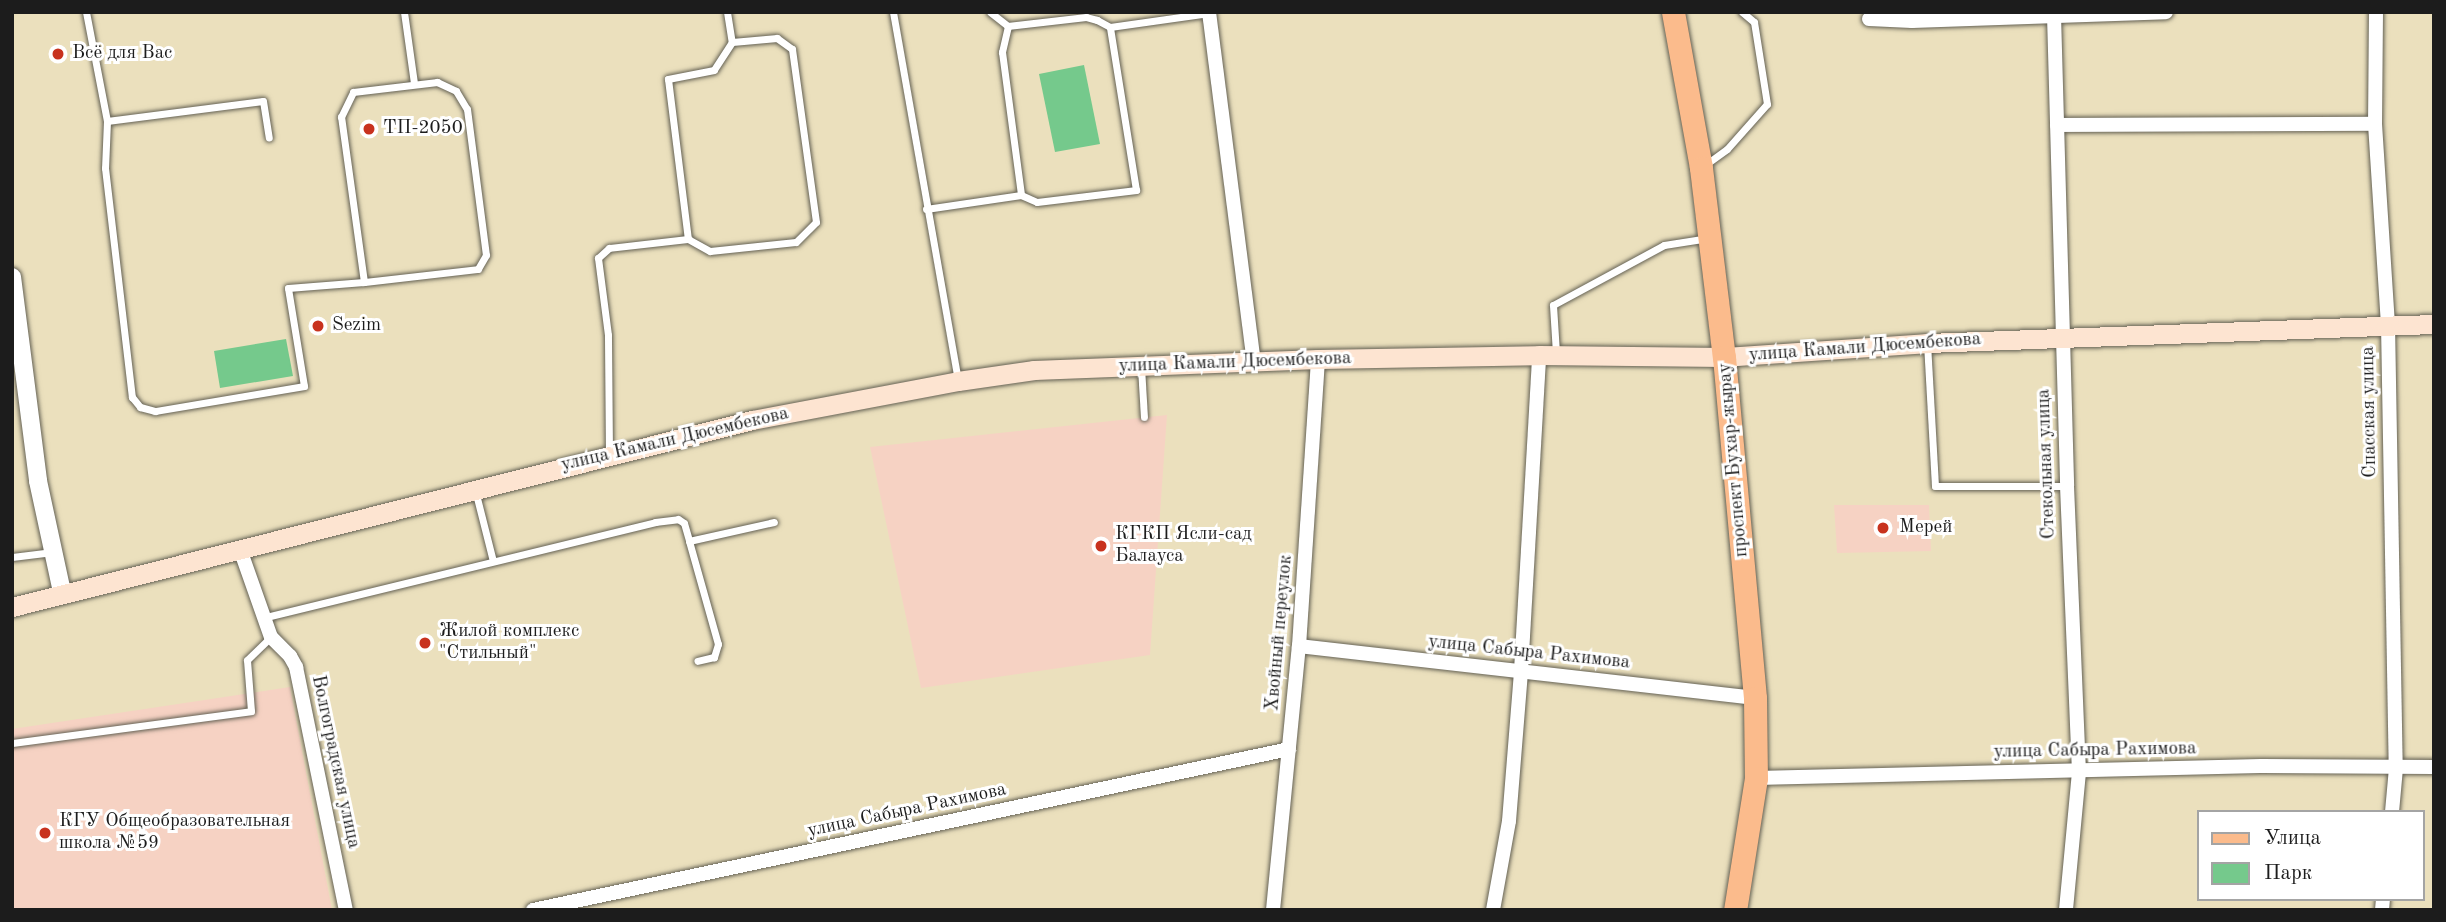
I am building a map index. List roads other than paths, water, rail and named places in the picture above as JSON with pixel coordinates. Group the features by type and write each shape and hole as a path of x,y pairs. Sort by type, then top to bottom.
{"main road":[{"name":"проспект Бухар-жырау","path":"1672,12 1701,167 1724,356 1755,698 1756,778 1735,910"},
{"name":"улица Камали Дюсембекова","path":"12,607 62,592 241,552 752,420 958,381 1034,370 1318,359 1548,355 1724,356 1927,342 2434,324"}],"street":[{"path":"1870,19 1912,21 2166,12"},
{"name":"Спасская улица","path":"2376,12 2375,124 2388,324 2396,768 2392,810"},
{"path":"1210,13 1254,361"},
{"name":"Стекольная улица","path":"2054,15 2067,486 2079,772 2066,910"},
{"path":"2057,125 2375,124"},
{"path":"13,284 38,481 62,592"},
{"path":"1493,910 1509,821 1548,355"},
{"name":"Хвойный переулок","path":"1273,910 1299,646 1318,359"},
{"name":"Волгоградская улица","path":"241,552 271,638 290,656 296,667 346,910"},
{"name":"улица Сабыра Рахимова","path":"1299,646 1755,698"},
{"name":"улица Сабыра Рахимова","path":"533,910 1289,750"},
{"name":"улица Сабыра Рахимова","path":"1756,778 2262,766 2434,767"}],"lane":[{"path":"86,12 107,121 107,181 132,397 141,407 155,411 304,386 288,288 364,282 478,269 486,255 467,109 456,91 437,82 354,92 341,117 364,282"},
{"path":"404,12 414,83"},
{"path":"688,239 667,79 714,70 732,42 727,12"},
{"path":"894,12 926,209 958,381"},
{"path":"990,12 1008,26"},
{"path":"1701,167 1727,149 1767,104 1754,22 1742,12"},
{"path":"1008,26 1053,16 1086,17 1110,27 1210,13"},
{"path":"1008,26 1002,52 1021,195"},
{"path":"926,209 1021,195 1037,202 1136,190 1110,27"},
{"path":"609,455 608,335 598,258 609,248 688,239 710,251 796,242 816,222 792,49 777,38 732,42"},
{"path":"107,121 263,101 269,138"},
{"path":"1548,355 1553,305 1664,244 1709,238"},
{"path":"1927,342 1935,486 2067,486"},
{"path":"1140,366 1144,416"},
{"path":"475,490 493,561"},
{"path":"262,618 678,519 684,523 718,644 714,657 697,662"},
{"path":"689,541 774,522"},
{"path":"12,557 52,552"},
{"path":"12,743 251,711 247,660 271,638"}],"place":[{"name":"Всё для Вас","path":"58,54"},
{"name":"ТП-2050","path":"369,129"},
{"name":"Sezim","path":"318,326"},
{"name":"Мерей","path":"1883,528"},
{"name":"КГКП Ясли-сад Балауса","path":"1101,546"},
{"name":"Жилой комплекс \"Стильный\"","path":"425,643"},
{"name":"КГУ Общеобразовательная школа №59","path":"45,833"}]}
